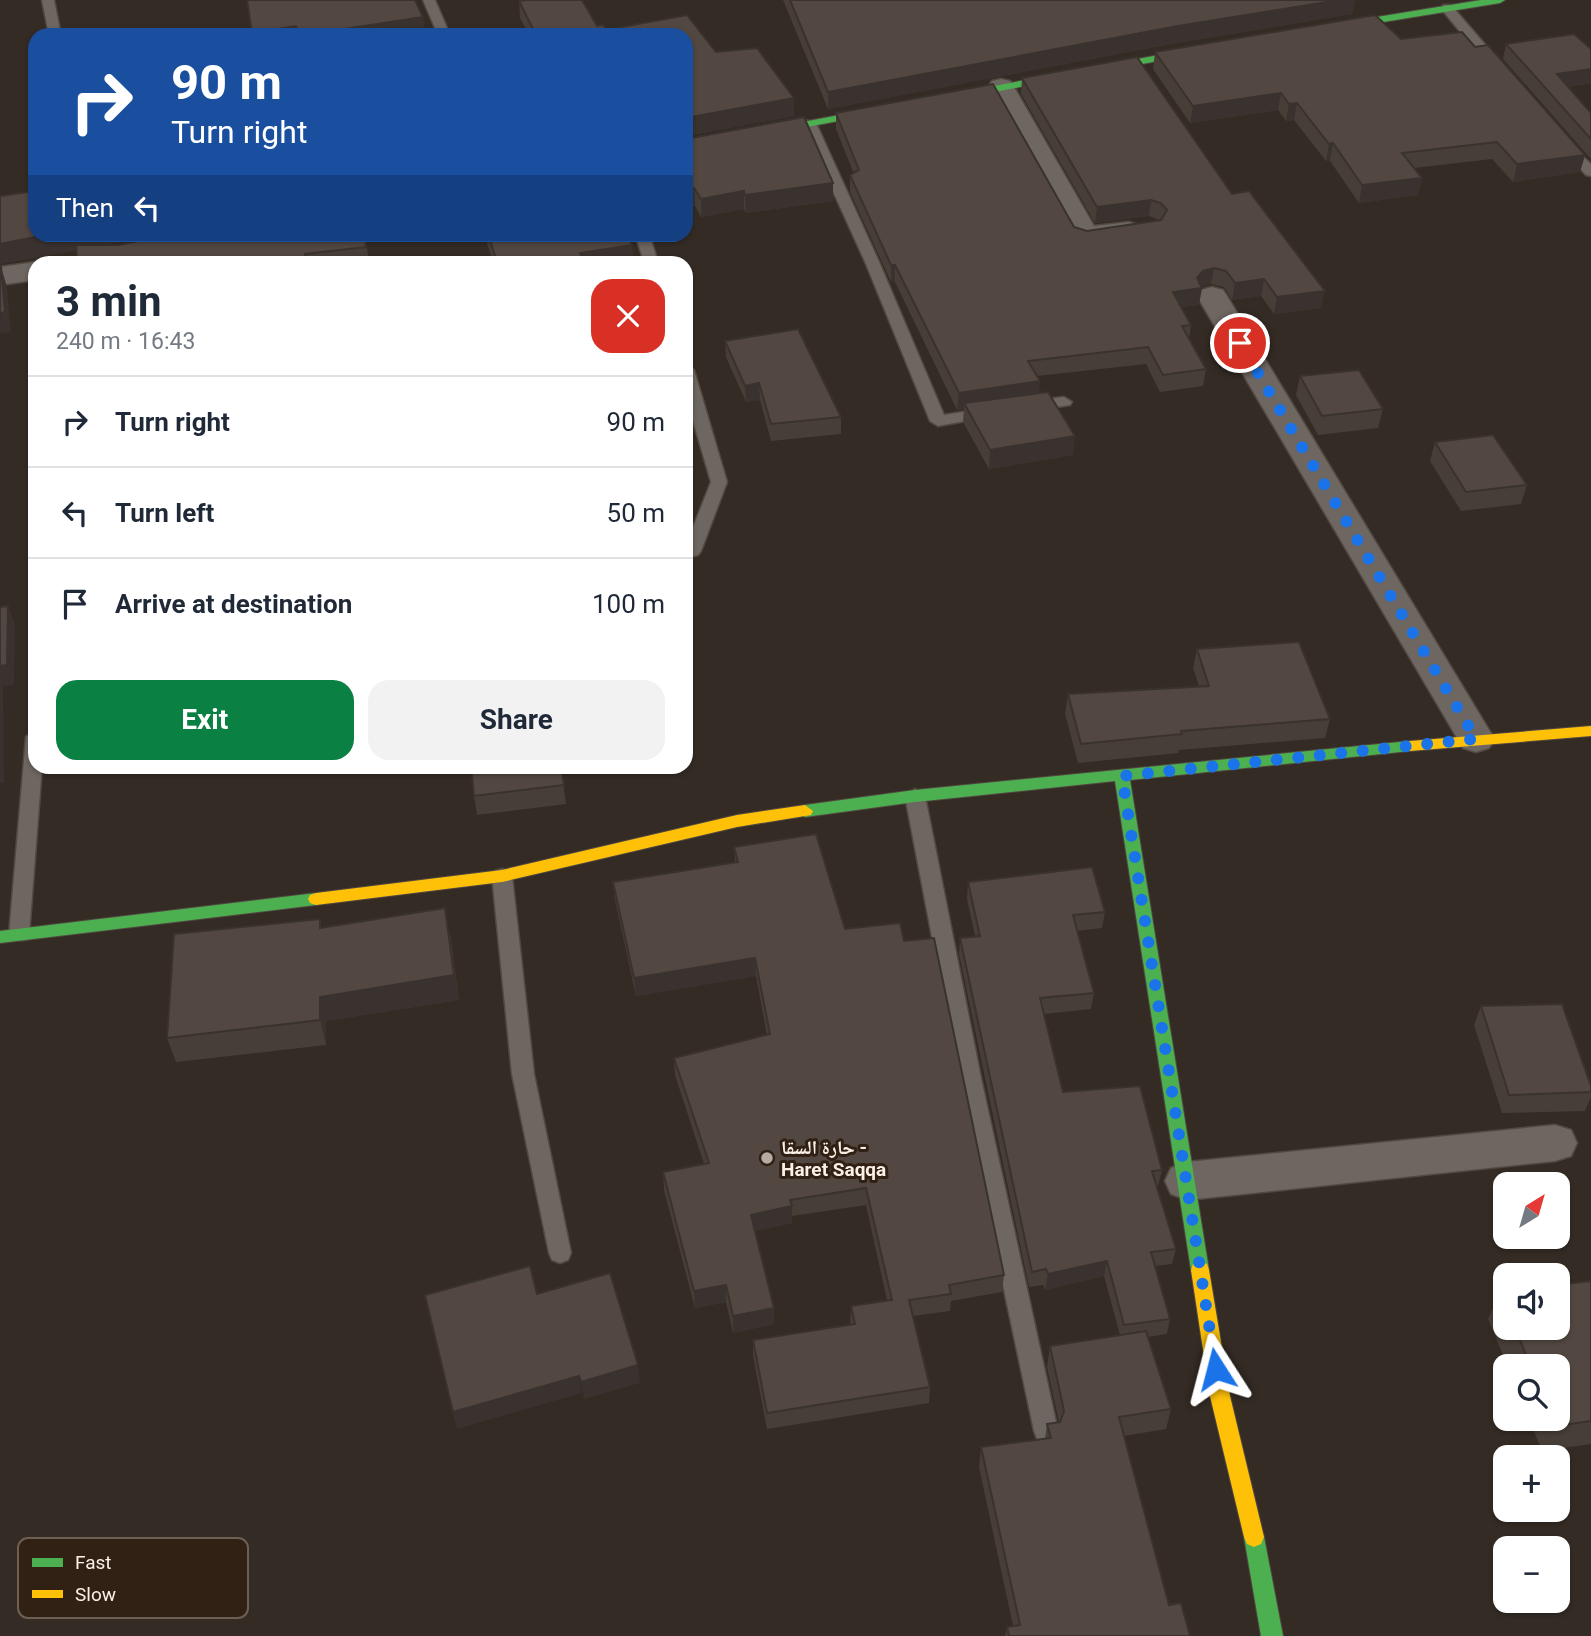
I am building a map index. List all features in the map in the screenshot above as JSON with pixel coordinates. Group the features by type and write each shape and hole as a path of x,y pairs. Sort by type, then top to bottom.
{"street":[{"path":"1311,31 1500,0"},
{"path":"932,100 1140,66 1230,45"},
{"path":"1001,88 1085,236 1148,228"},
{"path":"693,147 905,105"},
{"path":"0,276 28,272"},
{"path":"1212,296 1476,739"},
{"path":"9,936 502,876 737,821 915,796 1476,739 1591,731"},
{"path":"1122,776 1220,1396 1264,1579 1272,1636"},
{"path":"1187,1181 1555,1143"}],"lane":[{"path":"48,0 54,28"},
{"path":"429,0 441,28"},
{"path":"1447,8 1507,78"},
{"path":"809,123 873,264 938,421 1065,402"},
{"path":"1558,136 1591,172"},
{"path":"693,394 719,482 693,548"},
{"path":"9,936 30,774"},
{"path":"915,796 970,1077 1046,1431"},
{"path":"502,876 523,1074 560,1253"}],"building":[{"path":"247,0 415,0 423,17 351,28 251,28"},
{"path":"582,0 597,26 603,25 605,28 532,28 519,1"},
{"path":"790,0 1339,0 1178,26 828,92"},
{"path":"687,15 716,52 757,48 794,98 693,117 693,28 617,28"},
{"path":"1375,15 1401,39 1462,32 1475,47 1488,45 1585,155 1517,164 1497,142 1402,153 1422,178 1362,185 1333,143 1329,144 1297,103 1289,104 1281,93 1193,106 1155,52"},
{"path":"1574,34 1591,49 1591,69 1557,74 1591,113 1591,139 1506,44"},
{"path":"1137,57 1232,194 1249,191 1325,291 1277,297 1264,279 1235,283 1226,271 1214,268 1203,271 1197,278 1202,288 1173,292 1191,325 1182,326 1206,369 1163,375 1148,347 1028,361 1040,381 959,393 895,265 891,265 850,175 859,170 836,113 993,84 1074,227 1087,231 1161,220 1167,210 1161,203 1151,200 1097,207 1022,78"},
{"path":"804,117 833,183 745,195 744,191 701,199 693,188 693,138"},
{"path":"28,192 28,238 0,244 0,196"},
{"path":"134,242 366,242 366,247 305,256 77,256 76,245 118,245"},
{"path":"491,242 631,242 632,245 580,253 581,256 495,256"},
{"path":"0,267 5,312 0,313"},
{"path":"798,329 841,417 771,424 759,383 745,386 725,341"},
{"path":"1359,370 1383,409 1322,416 1300,376"},
{"path":"1048,392 1075,436 990,450 964,403"},
{"path":"1493,435 1527,485 1466,492 1435,442"},
{"path":"8,606 7,665 0,666 0,607"},
{"path":"1299,642 1330,719 1181,731 1182,734 1081,744 1068,694 1209,686 1197,649"},
{"path":"472,774 562,774 564,785 474,796"},
{"path":"816,834 845,929 900,923 904,941 934,938 1004,1275 949,1285 951,1294 909,1300 930,1387 767,1413 753,1340 855,1324 851,1306 892,1300 866,1188 790,1200 792,1206 751,1215 774,1308 733,1316 726,1285 694,1291 663,1172 709,1163 674,1058 770,1034 755,958 634,978 613,882 738,862 734,847"},
{"path":"1092,867 1105,912 1073,915 1094,993 1040,998 1063,1092 1140,1086 1162,1170 1152,1171 1176,1249 1151,1252 1170,1319 1124,1325 1107,1261 1048,1274 1046,1269 1032,1272 960,938 980,936 968,882"},
{"path":"445,908 454,975 320,997 320,1020 167,1038 174,934 320,919 320,928"},
{"path":"1562,1004 1591,1092 1509,1095 1481,1006"},
{"path":"530,1266 537,1294 610,1273 638,1365 581,1382 579,1376 453,1412 425,1295"},
{"path":"1591,1281 1591,1421 1570,1424 1570,1354 1526,1354 1520,1340 1570,1340 1570,1284"},
{"path":"1146,1331 1171,1409 1119,1417 1169,1605 1181,1603 1190,1636 1009,1636 1007,1627 1020,1625 981,1447 1051,1438 1047,1424 1060,1422 1064,1411 1050,1346"}],"traffic: fast":[{"path":"1328,28 1500,0"},
{"path":"946,98 1207,49"},
{"path":"693,146 887,109"},
{"path":"805,811 915,796 1410,746"},
{"path":"1122,776 1200,1270"},
{"path":"0,937 316,899"},
{"path":"1254,1537 1272,1636"}],"traffic: slow":[{"path":"1410,746 1591,731"},
{"path":"316,899 502,876 737,821 805,811"},
{"path":"1200,1270 1220,1396 1254,1537"}],"place":[{"name":"حارة السقا - Haret Saqqa","path":"767,1158"}],"route":[{"path":"1216,1369 1122,776 1476,739 1240,343"}]}
